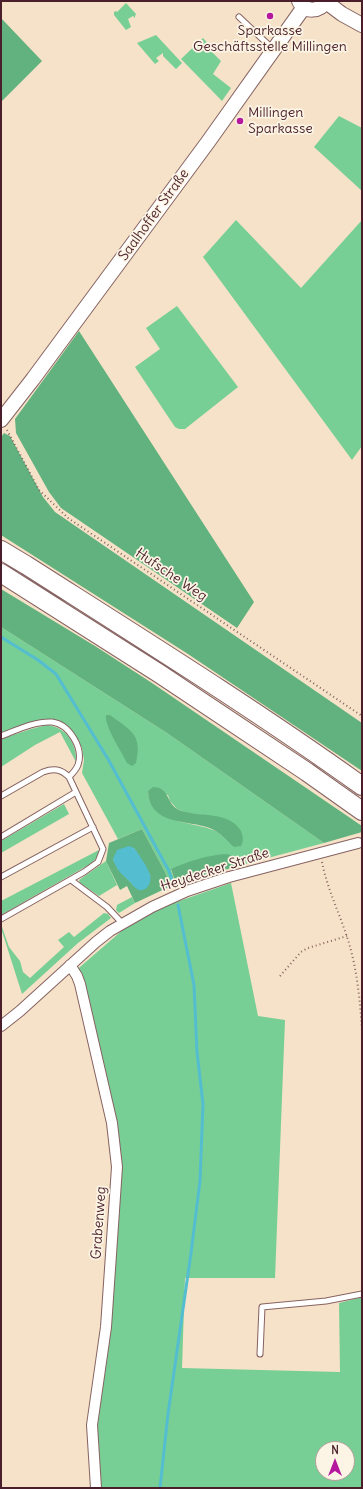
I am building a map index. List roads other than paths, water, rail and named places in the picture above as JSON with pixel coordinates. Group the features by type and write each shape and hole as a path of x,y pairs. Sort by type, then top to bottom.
{"highway":[{"path":"1,550 176,660 362,786"},
{"path":"1,573 160,674 308,772 362,811"}],"street":[{"path":"302,4 308,9 318,9 326,2 342,14 362,24"},
{"name":"Saalhoffer Straße","path":"1,420 199,155 274,50 302,4"},
{"name":"Heydecker Straße","path":"1,1026 20,1011 96,942 152,907 187,891 229,877 358,843"},
{"name":"Grabenweg","path":"70,965 80,984 92,1033 112,1124 117,1167 106,1327 92,1425 96,1488"}],"lane":[{"path":"239,17 274,50"},
{"path":"1,736 34,724 47,722 54,722 65,728 73,737 80,754 78,765 69,777"},
{"path":"1,796 50,769 57,769 64,772 69,777 102,845 101,858 95,865 1,919"},
{"path":"1,837 76,792"},
{"path":"1,877 93,827"},
{"path":"71,880 106,907 123,924"},
{"path":"260,1354 262,1307 326,1301 362,1294"}],"water":[{"path":"129,846 134,848 150,875 150,883 147,888 142,890 139,890 122,875 113,859 117,850"}],"waterway":[{"path":"1,637 38,660 56,674 108,759 169,871 173,883"},
{"path":"160,1488 168,1414 200,1181 203,1104 197,1052 194,985 178,905"}],"place":[{"name":"Sparkasse Geschäftsstelle Millingen","path":"270,16"},
{"name":"Millingen Sparkasse","path":"240,121"}]}
